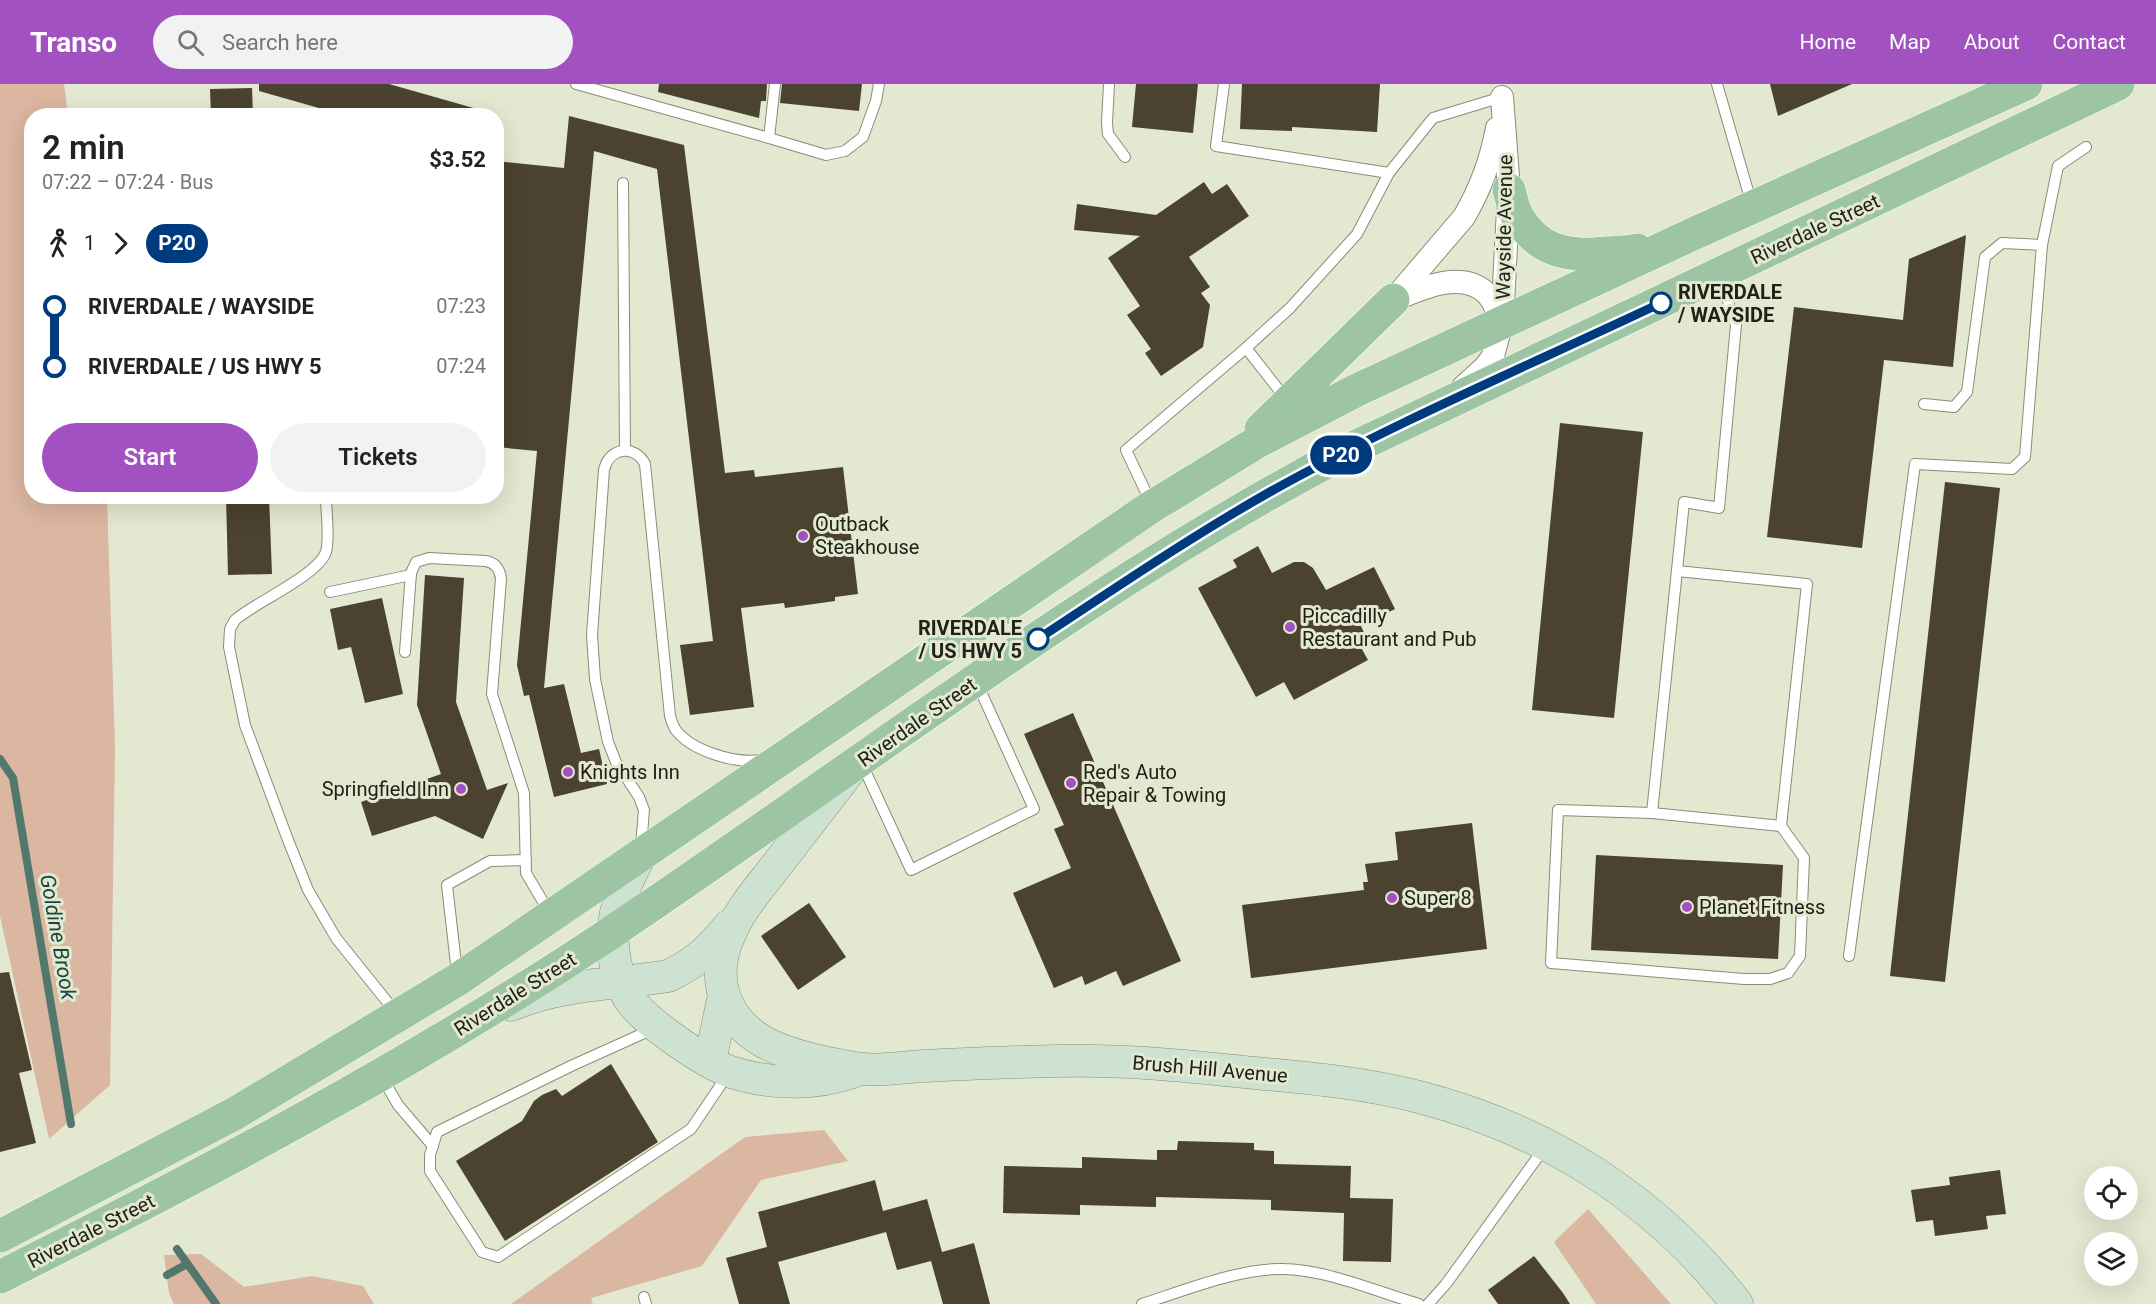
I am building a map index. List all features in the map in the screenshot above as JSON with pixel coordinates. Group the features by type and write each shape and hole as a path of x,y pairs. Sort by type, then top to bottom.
{"main road":[{"path":"1294,411 1502,322 2026,84"},
{"name":"Riverdale Street","path":"0,1277 230,1158 466,1024 613,931 976,681 1216,524 1334,458 2118,84"},
{"path":"1509,190 1516,215 1526,228 1546,246 1564,253 1589,255 1631,251 1693,234"},
{"name":"Riverdale Street","path":"0,1236 234,1114 399,1017 552,917 1153,506 1233,456 1294,411 1393,300"}],"street":[{"name":"Wayside Avenue","path":"1444,405 1486,366 1493,356 1502,322 1509,190 1503,90"},
{"name":"Wayside Avenue","path":"1393,300 1458,223 1472,202 1489,163 1503,90"},
{"name":"Wayside Avenue","path":"1393,300 1429,287 1453,282 1467,283 1479,288 1490,297 1502,322"},
{"name":"Brush Hill Avenue","path":"466,1024 533,996 585,985 669,976 684,969 708,952 857,764"},
{"name":"Brush Hill Avenue","path":"640,855 618,899 613,931 614,958 631,1001 671,1038 720,1066 752,1077 806,1082 832,1079 862,1069"},
{"name":"Brush Hill Avenue","path":"720,1066 724,994 721,980 722,958 728,938 745,907"},
{"name":"Brush Hill Avenue","path":"724,994 741,1023 757,1039 767,1045 805,1058 862,1069 1010,1062 1114,1060 1149,1062 1317,1079 1381,1088 1475,1114 1547,1144 1602,1176 1651,1212 1701,1262 1737,1304"}],"lane":[{"path":"576,84 826,155 845,151 863,137 876,101 879,84"},
{"path":"769,138 775,84"},
{"path":"1109,84 1108,134 1125,158"},
{"path":"1224,84 1216,146 1389,174"},
{"path":"1717,84 1753,208"},
{"path":"1153,506 1126,450 1290,308 1358,234 1389,174 1433,118 1503,90"},
{"path":"1849,956 1915,464 2012,469 2025,458 2042,245 2058,166 2086,147"},
{"path":"623,183 625,450"},
{"path":"1924,404 1954,407 1967,392 1985,257 2002,243 2042,245"},
{"path":"1653,813 1684,502 1719,508 1736,325 1719,275"},
{"path":"1246,348 1294,411"},
{"path":"640,855 644,810 639,797 616,762 608,742 592,658 604,470 611,456 625,450 635,453 645,464 670,716 675,728 687,740 733,760 750,762 788,756"},
{"path":"326,504 327,546 320,563 235,620 230,629 229,647 253,750 308,890 336,938 399,1017"},
{"path":"405,652 411,569 416,562 429,558 489,562 499,571 501,579 492,694 524,793 528,879 552,917"},
{"path":"1677,571 1807,584 1780,826 1804,858 1800,956 1788,973 1770,979 1744,979 1551,963 1558,810 1653,813 1780,826"},
{"path":"330,592 411,575"},
{"path":"857,764 911,870 1034,809 976,681"},
{"path":"457,980 447,885 490,861 526,860"},
{"path":"657,1026 438,1132 430,1155 430,1171 482,1252 498,1257 691,1129 720,1066"},
{"path":"381,1074 398,1105 433,1146"},
{"path":"1428,1304 1446,1284 1547,1144"},
{"path":"1142,1304 1249,1272 1283,1269 1317,1274 1419,1304"}],"shaded area":[{"path":"0,84 64,84 67,108 24,108 24,504 107,504 115,747 110,1085 49,1139 0,916"},
{"path":"824,1130 848,1161 761,1180 702,1266 591,1298 593,1304 511,1304 745,1137"},
{"path":"1588,1209 1671,1304 1596,1304 1554,1242"},
{"path":"201,1254 244,1287 312,1276 363,1286 374,1304 174,1304 169,1293 164,1255"}],"building":[{"path":"259,84 389,84 473,108 319,108 259,91"},
{"path":"659,84 767,84 766,101 761,101 759,118 658,92"},
{"path":"782,84 862,84 859,111 780,103"},
{"path":"1136,84 1198,84 1193,133 1132,127"},
{"path":"1242,84 1380,84 1377,132 1292,127 1292,131 1240,129"},
{"path":"1770,84 1852,84 1778,116"},
{"path":"252,88 253,108 211,108 210,89"},
{"path":"569,116 684,145 725,473 754,470 755,477 843,467 858,594 835,597 835,601 785,608 784,603 741,608 754,707 690,715 680,645 713,641 657,169 594,151 544,688 564,684 581,753 599,749 607,784 554,797 529,695 524,696 517,665 537,451 504,448 504,162 564,168"},
{"path":"1204,182 1212,194 1227,184 1249,216 1189,257 1210,287 1201,293 1210,305 1203,347 1161,376 1145,353 1151,349 1127,315 1140,306 1108,258 1140,236 1074,230 1077,204 1156,215"},
{"path":"1966,235 1953,367 1884,360 1862,548 1767,537 1794,307 1903,320 1909,259"},
{"path":"1560,423 1643,432 1614,718 1532,710"},
{"path":"1945,482 2000,488 1945,982 1890,976"},
{"path":"226,504 269,504 272,574 228,575"},
{"path":"1258,546 1272,573 1294,562 1304,562 1313,568 1326,590 1374,567 1395,609 1361,626 1366,637 1358,642 1368,660 1294,700 1284,682 1256,697 1198,588 1237,567 1233,560"},
{"path":"425,575 464,578 456,702 487,790 508,783 483,839 435,816 372,836 361,802 441,774 417,705"},
{"path":"382,598 403,694 365,703 351,647 338,650 330,609"},
{"path":"1073,713 1181,961 1123,986 1116,971 1085,985 1082,976 1054,988 1013,893 1071,868 1054,829 1064,825 1024,734"},
{"name":"Super 8","path":"1472,823 1487,949 1251,978 1242,905 1364,890 1363,882 1368,882 1365,864 1398,860 1395,832"},
{"path":"1596,855 1783,865 1778,959 1591,950"},
{"path":"809,903 846,957 798,990 761,936"},
{"path":"9,972 32,1070 19,1073 36,1143 0,1152 0,973"},
{"path":"611,1064 658,1142 505,1241 456,1161 522,1121 534,1101 542,1095 556,1089 562,1096"},
{"path":"1178,1141 1254,1143 1254,1150 1274,1151 1274,1164 1351,1166 1350,1198 1393,1199 1391,1262 1343,1261 1344,1213 1271,1210 1271,1200 1156,1197 1156,1207 1080,1205 1080,1215 1003,1213 1004,1166 1082,1168 1082,1157 1157,1160 1157,1150 1177,1150"},
{"path":"2000,1170 2006,1214 1986,1216 1988,1229 1935,1236 1933,1220 1916,1222 1911,1190 1950,1185 1949,1177"},
{"path":"875,1180 883,1211 927,1199 942,1252 974,1243 990,1304 943,1304 931,1261 897,1270 886,1232 778,1262 790,1304 739,1304 726,1258 767,1247 758,1212"},
{"path":"1534,1256 1570,1304 1498,1304 1488,1290"}],"waterway":[{"name":"Goldine Brook","path":"0,759 13,778 71,1124"},
{"name":"Goldine Brook","path":"177,1249 216,1304"},
{"path":"167,1275 187,1264"}],"bus line":[{"name":"P20","path":"1038,639 1164,556 1269,493 1353,448 1661,303"}],"place":[{"name":"RIVERDALE / WAYSIDE","path":"1661,303"},
{"name":"Outback Steakhouse","path":"803,536"},
{"name":"Piccadilly Restaurant and Pub","path":"1290,627"},
{"name":"RIVERDALE / US HWY 5","path":"1038,639"},
{"name":"Knights Inn","path":"568,772"},
{"name":"Red's Auto Repair & Towing","path":"1071,783"},
{"name":"Springfield Inn","path":"461,789"},
{"name":"Super 8","path":"1392,898"},
{"name":"Planet Fitness","path":"1687,907"}]}
